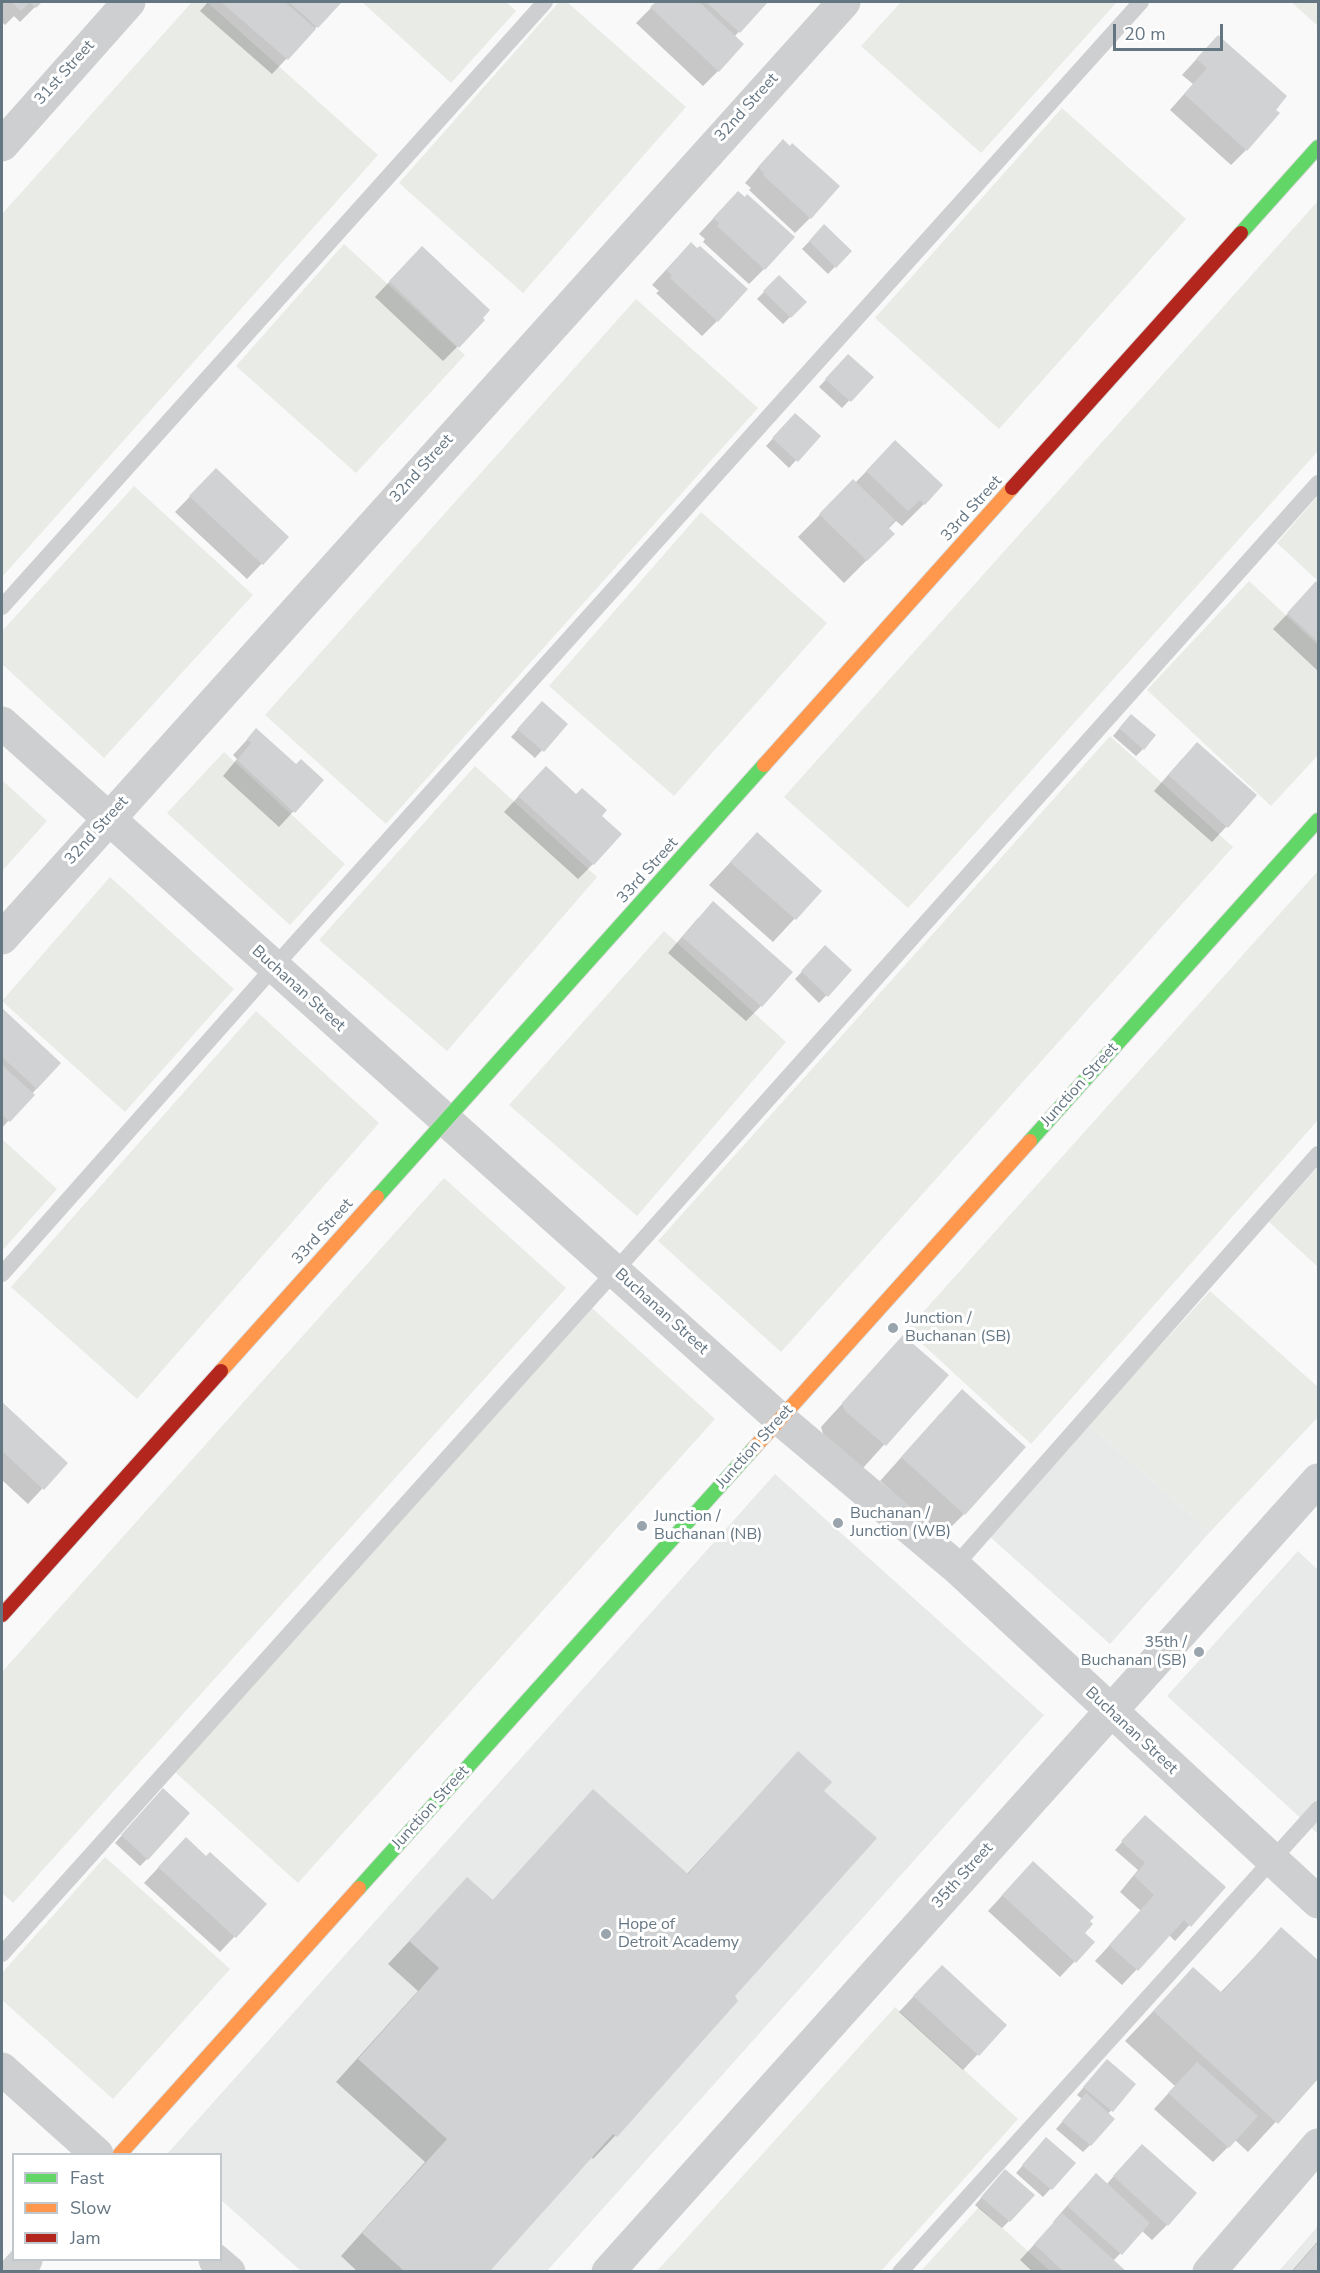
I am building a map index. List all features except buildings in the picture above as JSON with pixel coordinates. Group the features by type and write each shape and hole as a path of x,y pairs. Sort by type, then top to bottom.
{"street":[{"name":"31st Street","path":"2,144 129,2"},
{"name":"32nd Street","path":"2,938 844,2"},
{"name":"33rd Street","path":"2,1616 1318,147"},
{"name":"Buchanan Street","path":"2,723 780,1419 954,1566 1318,1902"},
{"name":"Junction Street","path":"121,2153 1318,819"},
{"name":"35th Street","path":"609,2271 1318,1480"},
{"path":"2,2069 96,2153"},
{"path":"1209,2271 1318,2145"},
{"path":"217,2261 229,2271"}],"lane":[{"path":"2,607 545,2"},
{"path":"2,1274 274,967 1141,2"},
{"path":"2,1954 615,1272 1318,483"},
{"path":"954,1566 1318,1154"},
{"path":"900,2271 1318,1809"}],"shaded area":[{"path":"192,2 207,2 378,155 2,577 2,214"},
{"path":"362,2 506,2 516,11 451,83"},
{"path":"559,2 567,2 686,107 523,293 399,183"},
{"path":"901,2 1117,2 981,153 861,46"},
{"path":"1291,2 1318,2 1318,26"},
{"path":"1062,108 1186,219 999,429 875,318"},
{"path":"1318,201 1318,451 908,908 784,797"},
{"path":"344,244 465,355 356,473 236,366"},
{"path":"636,299 758,408 386,824 265,715"},
{"path":"134,486 253,595 104,758 2,664 2,631"},
{"path":"1318,496 1318,581 1277,543"},
{"path":"701,512 827,623 674,796 549,686"},
{"path":"1249,581 1318,645 1318,755 1271,806 1147,690"},
{"path":"1110,736 1233,847 781,1352 658,1241"},
{"path":"224,752 345,864 290,925 167,813"},
{"path":"475,766 597,877 447,1051 319,940"},
{"path":"2,780 47,821 2,871"},
{"path":"1318,871 1318,1120 1031,1444 907,1330"},
{"path":"110,877 234,989 125,1112 2,1001"},
{"path":"664,931 786,1042 637,1216 509,1105"},
{"path":"256,1011 379,1123 137,1399 11,1287"},
{"path":"2,1139 57,1189 2,1251"},
{"path":"1318,1167 1318,1267 1269,1222"},
{"path":"444,1178 566,1288 13,1903 2,1893 2,1672"},
{"path":"1210,1291 1318,1387 1318,1417 1210,1532 1089,1424"},
{"path":"592,1308 715,1419 298,1883 175,1772"},
{"path":"1089,1424 1210,1532 1110,1644 989,1536"},
{"name":"Hope of Detroit Academy","path":"775,1474 1044,1715 547,2271 301,2271 222,2201 222,2153 168,2153"},
{"path":"1298,1551 1318,1570 1318,1834 1167,1696"},
{"path":"105,1857 230,1969 113,2099 2,2000 2,1973"},
{"path":"895,2007 1018,2119 881,2271 657,2271"},
{"path":"979,2207 1050,2271 921,2271"},
{"path":"1318,2226 1318,2271 1279,2271"}],"traffic: fast":[{"path":"1241,233 1318,147"},
{"path":"377,1197 764,765"},
{"path":"1030,1141 1318,820"},
{"path":"359,1888 754,1448"}],"traffic: slow":[{"path":"764,765 1012,488"},
{"path":"754,1448 1030,1141"},
{"path":"221,1371 377,1197"},
{"path":"121,2153 359,1888"}],"traffic: jam":[{"path":"1012,488 1241,233"},
{"path":"2,1615 221,1371"}],"place":[{"name":"Junction / Buchanan (SB)","path":"893,1328"},
{"name":"Buchanan / Junction (WB)","path":"838,1523"},
{"name":"Junction / Buchanan (NB)","path":"642,1526"},
{"name":"35th / Buchanan (SB)","path":"1199,1652"},
{"name":"Hope of Detroit Academy","path":"606,1934"}]}
